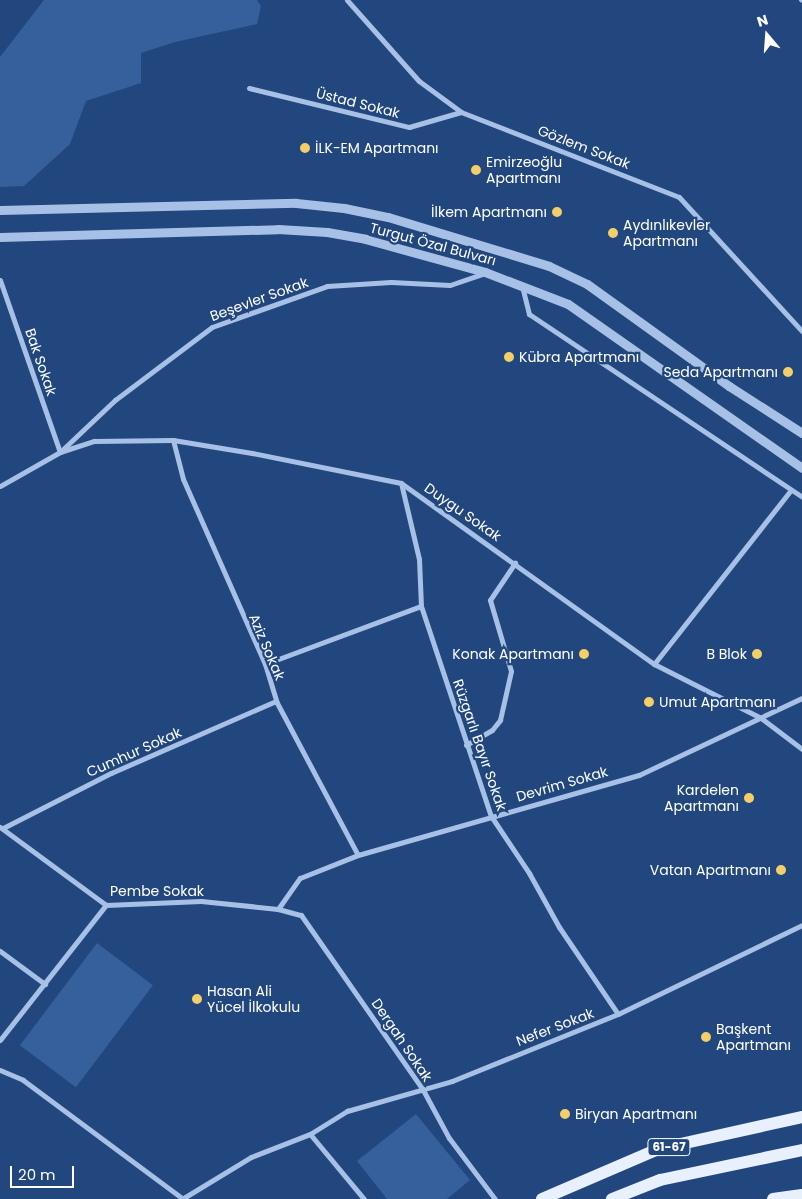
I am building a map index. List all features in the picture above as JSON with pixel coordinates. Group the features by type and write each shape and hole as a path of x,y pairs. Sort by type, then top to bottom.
{"main road":[{"name":"61-67","path":"542,1199 658,1149 802,1118"},
{"name":"61-67","path":"612,1199 660,1180 802,1150"},
{"path":"773,1199 802,1195"}],"street":[{"name":"Gözlem Sokak","path":"347,0 419,81 460,112 679,197 802,331"},
{"name":"Üstad Sokak","path":"249,88 409,127 460,112"},
{"name":"Turgut Özal Bulvarı","path":"0,210 296,203 344,208 388,217 549,266 587,284 729,386 802,433"},
{"name":"Turgut Özal Bulvarı","path":"0,237 278,229 317,232 365,240 485,272 522,284 568,304 802,468"},
{"name":"Beşevler Sokak","path":"0,486 60,452 115,400 212,327 327,286 390,282 450,285 485,272"},
{"name":"Bak Sokak","path":"0,280 60,452"},
{"path":"522,284 529,314 802,497"},
{"name":"Duygu Sokak","path":"60,452 94,441 173,440 252,452 401,483 516,563 654,664 761,718 802,749"},
{"name":"Aziz Sokak","path":"173,440 183,479 265,664 276,701 358,855"},
{"name":"Rüzgarlı Bayır Sokak","path":"401,483 419,559 421,606 466,745 492,816 559,927 618,1014"},
{"path":"654,664 791,490"},
{"path":"466,745 492,730 500,720 511,671 490,600 516,563"},
{"path":"265,664 421,606"},
{"name":"Devrim Sokak","path":"278,909 300,878 358,855 640,775 802,698"},
{"name":"Cumhur Sokak","path":"1,828 111,773 276,701"},
{"name":"Pembe Sokak","path":"1,828 106,905 201,901 278,909"},
{"path":"0,1040 106,905"},
{"name":"Dergah Sokak","path":"278,909 301,915 423,1090 449,1138 495,1199"},
{"name":"Nefer Sokak","path":"182,1199 251,1157 310,1134 348,1111 423,1090 618,1014 802,924"},
{"path":"0,951 45,984"},
{"path":"0,1070 23,1080 182,1199"},
{"path":"310,1134 364,1199"}],"shaded area":[{"path":"44,0 257,0 261,6 257,24 175,42 141,53 141,83 86,101 70,144 24,186 0,187 0,57"},
{"path":"97,943 153,985 76,1087 20,1045"},
{"path":"416,1114 470,1180 447,1199 387,1199 357,1161"}],"place":[{"name":"İLK-EM Apartmanı","path":"305,148"},
{"name":"Emirzeoğlu Apartmanı","path":"476,170"},
{"name":"İlkem Apartmanı","path":"557,212"},
{"name":"Aydınlıkevler Apartmanı","path":"613,233"},
{"name":"Kübra Apartmanı","path":"509,357"},
{"name":"Seda Apartmanı","path":"788,372"},
{"name":"Konak Apartmanı","path":"584,654"},
{"name":"B Blok","path":"757,654"},
{"name":"Umut Apartmanı","path":"649,702"},
{"name":"Kardelen Apartmanı","path":"749,798"},
{"name":"Vatan Apartmanı","path":"781,870"},
{"name":"Hasan Ali Yücel İlkokulu","path":"197,999"},
{"name":"Başkent Apartmanı","path":"706,1037"},
{"name":"Biryan Apartmanı","path":"565,1114"}]}
